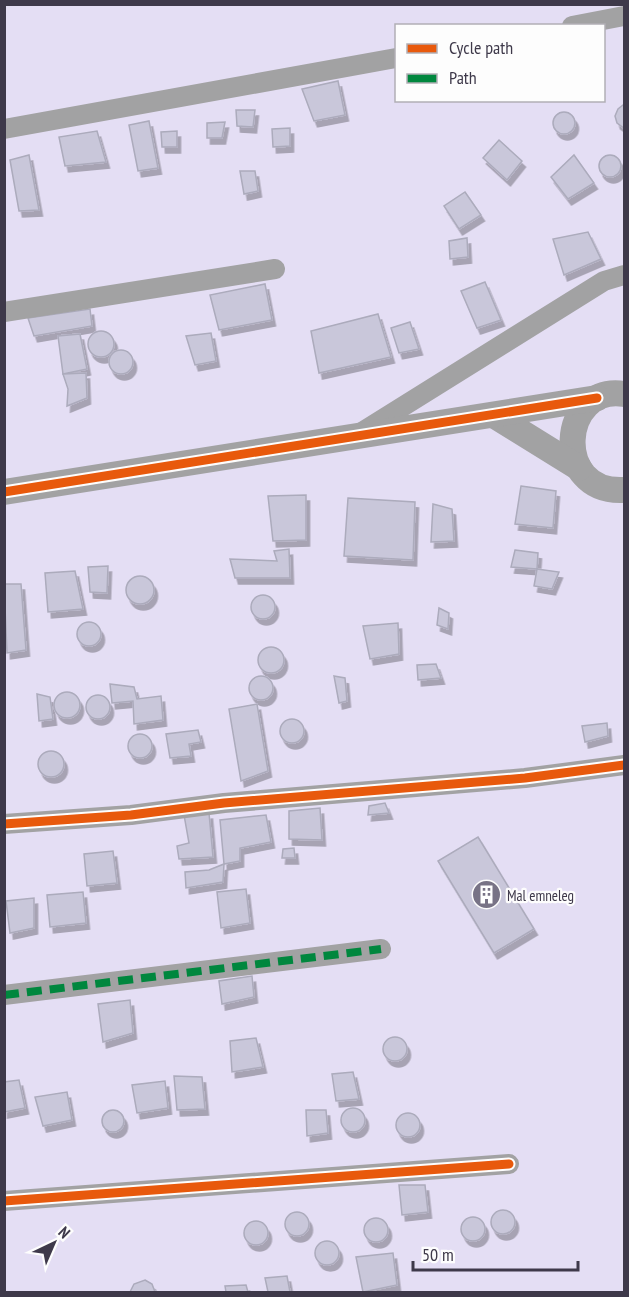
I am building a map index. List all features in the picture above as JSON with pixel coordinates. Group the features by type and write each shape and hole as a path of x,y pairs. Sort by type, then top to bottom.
{"street":[{"path":"582,24 624,16"},
{"path":"4,129 395,58"},
{"path":"4,312 275,269"},
{"path":"353,438 604,281 624,275"},
{"path":"4,492 495,416 617,393 624,394"},
{"path":"579,468 571,450 572,429 582,411 597,398"},
{"path":"495,416 579,468 593,483 620,494"},
{"path":"4,824 131,815 224,803 525,778 624,765"},
{"path":"4,995 381,949"},
{"path":"4,1201 509,1164"}],"building":[{"path":"338,81 345,115 314,121 302,89"},
{"path":"623,105 624,128 617,123 615,116"},
{"path":"236,110 255,110 253,127 237,126"},
{"path":"560,112 568,112 575,119 575,127 568,134 560,134 553,127 553,119"},
{"path":"149,121 158,168 138,171 129,125"},
{"path":"225,122 222,138 207,138 207,123"},
{"path":"290,128 290,146 273,147 272,129"},
{"path":"97,131 106,162 65,166 59,137"},
{"path":"177,131 177,147 162,147 161,132"},
{"path":"499,140 522,161 507,180 483,158"},
{"path":"29,155 39,210 19,211 10,160"},
{"path":"574,155 594,183 568,199 551,177"},
{"path":"606,155 614,155 621,162 621,170 614,177 606,177 599,170 599,162"},
{"path":"240,171 255,171 258,191 244,194"},
{"path":"465,192 481,215 459,229 444,206"},
{"path":"588,232 601,259 564,275 553,239"},
{"path":"467,238 468,257 450,259 449,241"},
{"path":"485,282 501,320 477,328 461,291"},
{"path":"265,284 272,320 219,330 210,295"},
{"path":"90,309 92,326 34,336 28,318"},
{"path":"378,314 391,357 319,373 311,331"},
{"path":"410,322 419,349 399,353 391,328"},
{"path":"101,331 111,334 114,344 111,354 101,357 91,354 88,344 91,334"},
{"path":"211,333 216,361 195,365 186,336"},
{"path":"80,334 87,369 63,374 58,336"},
{"path":"121,350 130,353 133,362 130,371 121,374 112,371 109,362 112,353"},
{"path":"86,373 87,398 67,406 68,389 63,374"},
{"path":"521,486 556,491 553,528 515,524"},
{"path":"306,495 306,540 273,541 268,496"},
{"path":"348,498 415,502 413,560 344,556"},
{"path":"433,504 452,509 454,541 431,542"},
{"path":"289,549 290,578 235,578 230,559 277,561 274,551"},
{"path":"515,550 538,553 537,569 511,567"},
{"path":"108,566 107,593 90,592 88,567"},
{"path":"537,569 559,572 552,589 534,586"},
{"path":"75,571 83,609 48,612 45,573"},
{"path":"140,576 150,580 154,590 150,600 140,604 130,600 126,590 130,580"},
{"path":"4,584 21,584 26,650 7,653"},
{"path":"263,595 272,598 275,607 272,616 263,619 254,616 251,607 254,598"},
{"path":"439,608 449,613 448,629 437,625"},
{"path":"89,622 97,626 101,634 97,642 89,646 81,642 77,634 81,626"},
{"path":"398,623 399,654 370,659 363,626"},
{"path":"271,647 280,651 284,660 280,669 271,673 262,669 258,660 262,651"},
{"path":"436,664 441,678 418,680 417,665"},
{"path":"256,676 266,676 273,683 273,693 266,700 256,700 249,693 249,683"},
{"path":"334,676 345,678 347,701 339,703"},
{"path":"110,684 134,687 137,699 161,696 163,720 134,724 133,701 112,703"},
{"path":"67,692 76,696 80,705 76,714 67,718 58,714 54,705 58,696"},
{"path":"37,694 50,697 53,719 39,721"},
{"path":"98,695 103,696 109,702 109,712 103,718 98,719 93,718 87,712 86,707 87,702 93,696"},
{"path":"257,704 268,771 241,781 229,709"},
{"path":"292,719 297,720 303,726 303,736 297,742 292,743 287,742 281,736 280,731 281,726 287,720"},
{"path":"607,723 608,736 585,742 582,726"},
{"path":"198,730 201,742 189,744 191,756 170,758 166,734"},
{"path":"140,734 149,737 152,746 149,755 140,758 131,755 128,746 131,737"},
{"path":"51,751 60,755 64,764 60,773 51,777 42,773 38,764 42,755"},
{"path":"385,803 389,813 368,815 369,806"},
{"path":"320,808 322,840 289,839 289,811"},
{"path":"209,813 213,857 179,859 177,846 189,843 184,815"},
{"path":"266,815 271,842 240,848 240,861 224,864 220,820"},
{"name":"Mal emneleg","path":"478,837 534,929 494,953 438,861"},
{"path":"294,848 295,858 282,858 283,849"},
{"path":"113,851 117,883 87,886 84,854"},
{"path":"224,864 223,882 186,888 185,872 209,870"},
{"path":"246,889 250,923 221,928 217,892"},
{"path":"83,892 86,923 50,927 47,895"},
{"path":"34,898 34,928 10,933 6,901"},
{"path":"252,976 254,997 222,1004 219,981"},
{"path":"130,1000 133,1033 103,1042 98,1004"},
{"path":"390,1037 400,1037 407,1044 407,1054 400,1061 390,1061 383,1054 383,1044"},
{"path":"256,1038 263,1067 232,1072 230,1041"},
{"path":"353,1072 359,1099 336,1101 332,1074"},
{"path":"174,1076 202,1077 205,1109 177,1110"},
{"path":"19,1080 25,1108 4,1112 4,1082"},
{"path":"165,1081 168,1108 137,1113 132,1085"},
{"path":"67,1092 72,1120 43,1126 35,1097"},
{"path":"348,1108 358,1108 365,1115 365,1125 358,1132 348,1132 341,1125 341,1115"},
{"path":"113,1110 121,1113 124,1121 121,1129 113,1132 105,1129 102,1121 105,1113"},
{"path":"306,1110 326,1110 328,1133 307,1136"},
{"path":"403,1113 413,1113 420,1120 420,1130 413,1137 403,1137 396,1130 396,1120"},
{"path":"399,1185 425,1185 428,1212 402,1215"},
{"path":"498,1210 508,1210 515,1217 515,1227 508,1234 498,1234 491,1227 491,1217"},
{"path":"292,1212 302,1212 309,1219 309,1229 302,1236 292,1236 285,1229 285,1219"},
{"path":"468,1217 478,1217 485,1224 485,1234 478,1241 468,1241 461,1234 461,1224"},
{"path":"371,1218 381,1218 388,1225 388,1235 381,1242 371,1242 364,1235 364,1225"},
{"path":"251,1221 261,1221 268,1228 268,1238 261,1245 251,1245 244,1238 244,1228"},
{"path":"322,1241 332,1241 339,1248 339,1258 332,1265 322,1265 315,1258 315,1248"},
{"path":"393,1253 397,1285 363,1292 356,1257"},
{"path":"287,1276 290,1292 268,1292 265,1278"},
{"path":"145,1280 152,1284 155,1292 130,1292 134,1284"},
{"path":"246,1285 248,1292 226,1292 225,1286"}],"marked path":[{"path":"4,995 381,949"}],"cycle path":[{"path":"4,492 597,398"},
{"path":"4,824 131,815 224,803 525,778 624,765"},
{"path":"4,1201 509,1164"}],"place":[{"name":"Mal emneleg","path":"486,895"}]}
